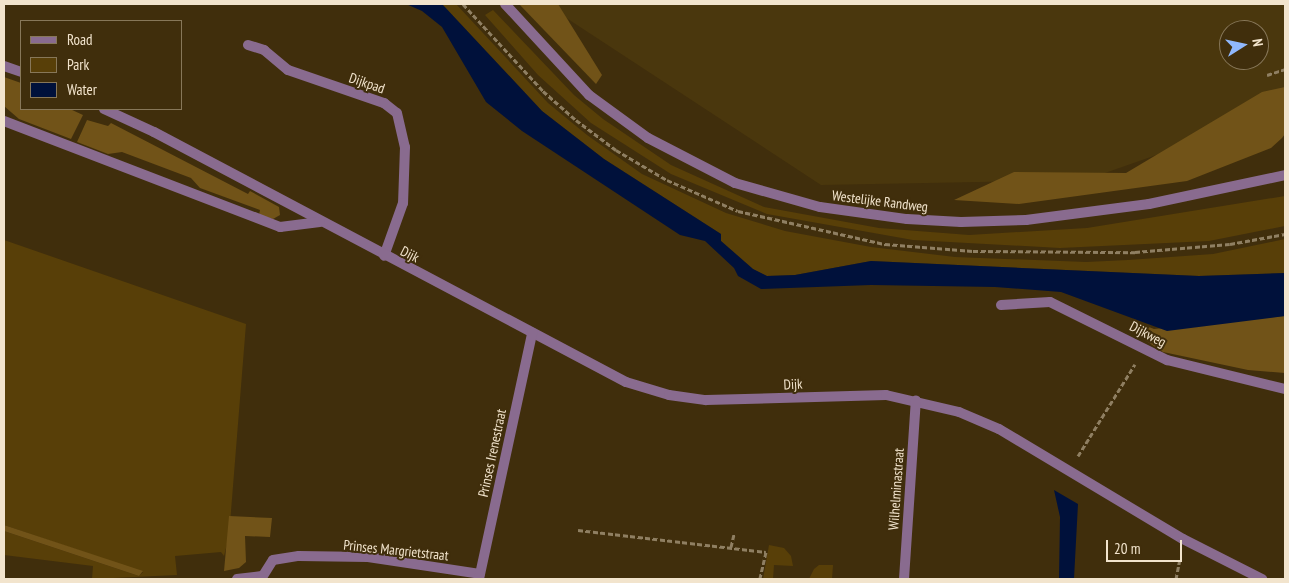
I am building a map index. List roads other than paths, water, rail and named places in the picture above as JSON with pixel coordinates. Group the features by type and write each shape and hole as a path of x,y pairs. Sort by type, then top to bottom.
{"street":[{"name":"Westelijke Randweg","path":"505,4 590,95 648,138 735,183 820,207 858,215 907,219 961,222 1026,220 1140,206 1285,174"},
{"name":"Dijkpad","path":"248,46 264,50 288,70 384,103 397,113 405,147 403,202 384,256"},
{"path":"4,66 20,72"},
{"name":"Dijk","path":"106,110 154,132 384,256 626,382 686,398 727,401 840,395 916,400 959,412 999,429 1069,469 1183,539 1262,579"},
{"path":"4,120 280,227 320,222"},
{"name":"Dijkweg","path":"1001,305 1050,302 1146,347 1167,360 1285,389"},
{"name":"Prinses Irenestraat","path":"479,577 532,333"},
{"name":"Wilhelminastraat","path":"904,579 916,400"},
{"name":"Prinses Margrietstraat","path":"262,578 273,560 299,556 368,557 479,577"},
{"path":"237,579 262,578"}],"water":[{"path":"406,4 442,4 542,111 604,159 721,234 721,241 753,269 767,276 795,275 871,261 1199,276 1285,273 1285,316 1167,331 1061,292 995,287 871,285 761,289 738,276 734,268 705,241 680,235 522,131 486,102 442,27 422,11"},
{"path":"1054,490 1078,504 1074,579 1059,579 1060,517"}]}
